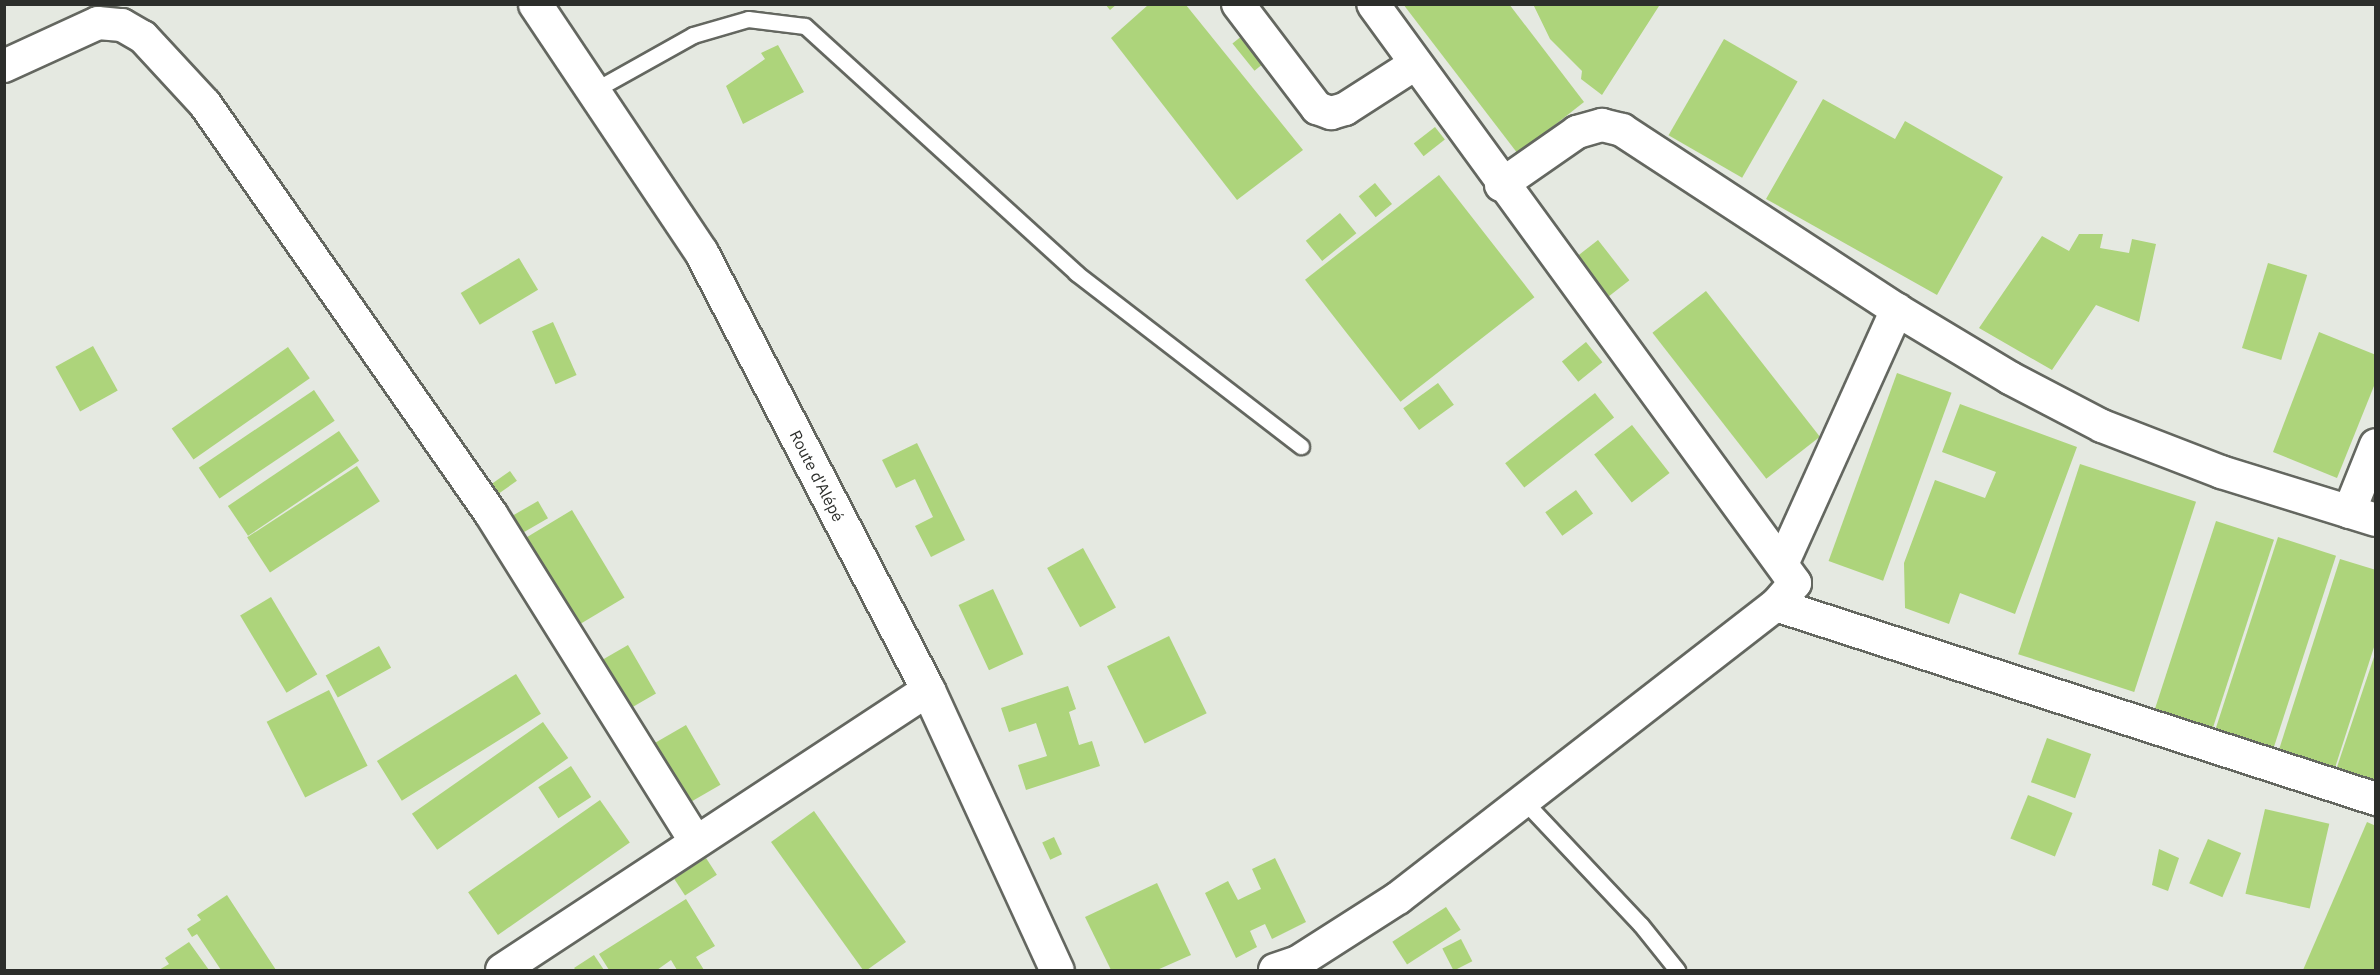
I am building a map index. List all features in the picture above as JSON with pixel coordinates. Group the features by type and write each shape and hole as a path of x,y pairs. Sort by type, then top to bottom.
{"main road":[{"name":"Route d'Alépé","path":"535,4 701,252 928,690 1057,970"}],"street":[{"path":"1238,4 1317,108 1331,113 1345,109 1415,64"},
{"path":"1275,970 1298,962 1398,898 1776,605 1795,584 1783,562 1501,185 1373,4"},
{"path":"4,66 98,23 122,25 143,37 205,104 491,514 695,840"},
{"path":"1501,185 1577,132 1602,125 1622,130 1897,310 2010,378 2102,426 2221,472 2362,516 2376,445"},
{"path":"1783,562 1897,310"},
{"path":"1776,605 2376,799"},
{"path":"502,970 695,840 928,690"}],"lane":[{"path":"593,91 693,35 748,19 805,26 1076,273 1301,446"},
{"path":"1524,801 1641,925 1677,970"}],"building":[{"path":"1105,4 1117,4 1110,10"},
{"path":"1403,4 1509,4 1584,102 1518,154"},
{"path":"1533,4 1657,4 1659,6 1602,95 1581,79 1582,71 1550,39"},
{"path":"1148,5 1186,5 1303,150 1237,200 1111,38"},
{"path":"1248,31 1270,58 1254,71 1232,44"},
{"path":"1724,39 1798,82 1742,178 1668,135"},
{"path":"778,45 804,92 743,124 726,86 765,59 761,53"},
{"path":"1823,99 1895,139 1905,121 2003,177 1937,295 1766,199"},
{"path":"1435,127 1445,140 1424,156 1414,144"},
{"path":"1439,175 1534,297 1400,402 1305,280"},
{"path":"1375,183 1392,204 1376,217 1359,196"},
{"path":"1340,213 1356,233 1322,261 1306,241"},
{"path":"2079,234 2103,234 2100,248 2129,253 2132,239 2156,244 2139,322 2096,305 2052,370 1979,328 2042,236 2069,251"},
{"path":"1598,240 1629,280 1609,296 1578,256"},
{"path":"519,258 538,290 480,325 461,293"},
{"path":"2268,263 2307,275 2281,360 2242,348"},
{"path":"1706,291 1820,437 1766,479 1652,333"},
{"path":"553,322 577,375 556,384 532,331"},
{"path":"2319,332 2376,355 2376,381 2337,478 2273,452"},
{"path":"1586,342 1602,362 1578,382 1562,362"},
{"path":"93,346 118,391 80,411 55,367"},
{"path":"288,347 310,378 193,460 172,428"},
{"path":"1897,373 1952,393 1883,581 1829,561"},
{"path":"1438,383 1454,405 1419,430 1403,408"},
{"path":"314,390 335,421 219,498 199,468"},
{"path":"1595,393 1614,417 1524,488 1505,463"},
{"path":"1960,404 2077,447 2015,614 1960,593 1949,624 1905,608 1904,563 1935,480 1985,498 1996,472 1942,452"},
{"path":"1632,425 1670,473 1632,503 1594,455"},
{"path":"339,431 359,461 248,536 228,506"},
{"path":"917,443 965,540 931,557 915,526 933,517 915,479 896,488 882,460"},
{"path":"2080,464 2196,502 2134,692 2018,654"},
{"path":"357,466 380,501 270,573 247,537"},
{"path":"510,471 517,481 487,501 481,492"},
{"path":"1576,490 1593,513 1562,536 1545,512"},
{"path":"538,501 548,518 513,538 503,521"},
{"path":"572,510 625,597 571,629 519,542"},
{"path":"2216,521 2274,540 2209,739 2151,720"},
{"path":"2278,537 2336,556 2270,758 2212,740"},
{"path":"1083,548 1116,607 1080,627 1047,568"},
{"path":"2340,559 2376,570 2376,641 2332,777 2276,759"},
{"path":"993,589 1023,654 989,670 959,605"},
{"path":"271,597 317,674 286,693 240,616"},
{"path":"1169,636 1207,713 1145,744 1107,666"},
{"path":"628,645 656,693 624,712 596,664"},
{"path":"379,646 391,668 338,697 326,676"},
{"path":"2376,654 2376,784 2336,770"},
{"path":"516,674 541,714 402,801 377,761"},
{"path":"1068,686 1076,709 1069,712 1079,745 1092,741 1100,766 1026,790 1018,765 1047,756 1036,723 1009,732 1001,708"},
{"path":"329,690 368,766 305,798 267,722"},
{"path":"543,722 568,758 437,850 412,814"},
{"path":"686,725 720,785 687,804 652,744"},
{"path":"2047,738 2091,754 2075,798 2031,782"},
{"path":"571,766 591,797 558,818 538,787"},
{"path":"2028,795 2073,813 2055,857 2010,839"},
{"path":"600,800 630,843 498,935 468,892"},
{"path":"2265,809 2329,824 2310,909 2245,894"},
{"path":"814,811 906,942 867,970 863,970 771,842"},
{"path":"2367,822 2376,826 2376,970 2303,970"},
{"path":"1054,837 1062,854 1050,860 1042,842"},
{"path":"2208,839 2241,853 2222,897 2189,883"},
{"path":"2159,849 2179,858 2168,891 2152,885"},
{"path":"706,858 717,875 685,895 674,879"},
{"path":"1275,858 1306,922 1272,939 1265,924 1250,931 1257,947 1236,958 1205,893 1228,881 1238,900 1261,889 1252,869"},
{"path":"1157,883 1191,955 1157,970 1111,970 1085,917"},
{"path":"227,895 276,970 221,970 197,934 192,937 187,929 201,920 197,915"},
{"path":"686,899 715,946 696,957 704,970 677,970 671,960 657,970 609,970 599,954"},
{"path":"1446,907 1461,930 1407,965 1392,942"},
{"path":"1461,939 1472,961 1453,970 1442,949"},
{"path":"189,942 209,970 159,970 169,964 165,958"},
{"path":"594,955 604,970 576,970 574,968"}]}
